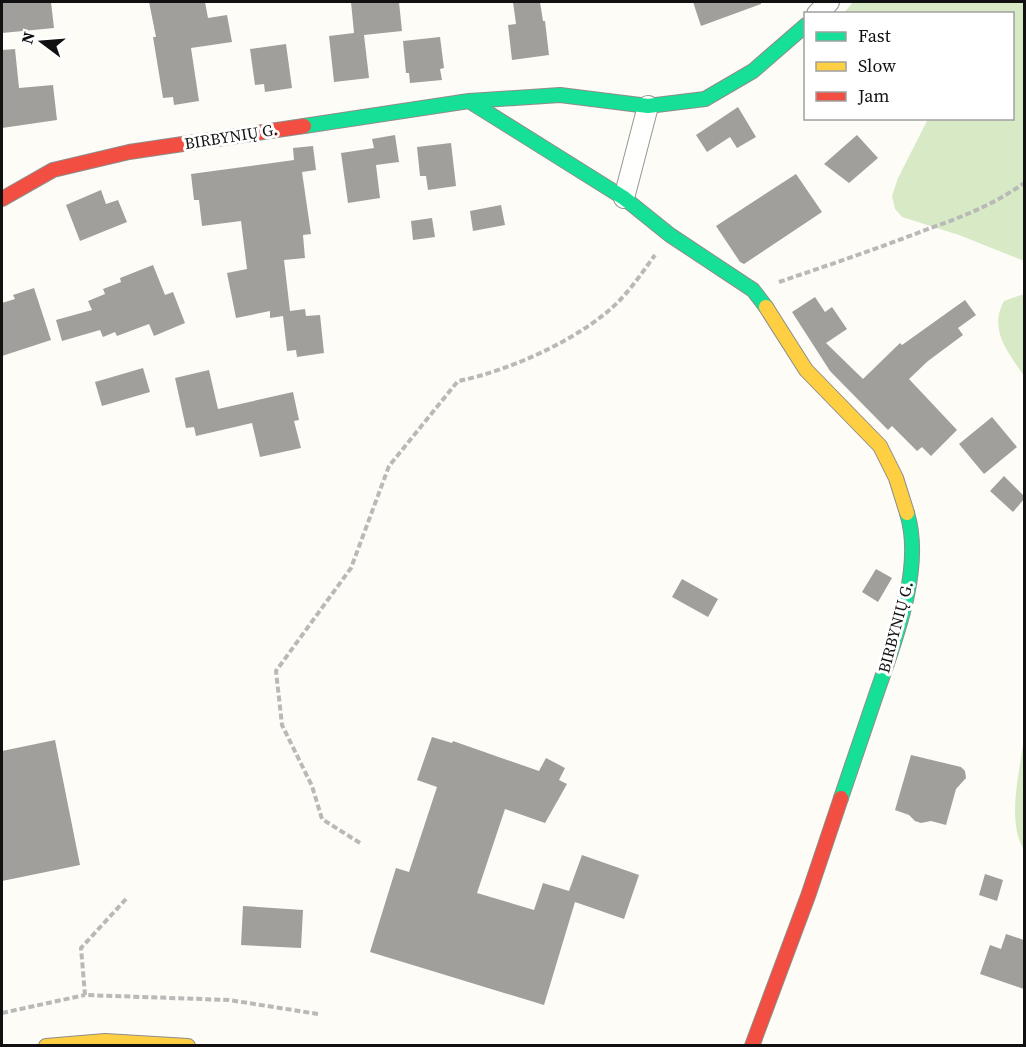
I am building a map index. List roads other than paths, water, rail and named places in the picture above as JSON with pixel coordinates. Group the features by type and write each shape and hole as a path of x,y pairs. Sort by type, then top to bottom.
{"street":[{"name":"BIRBYNIŲ G.","path":"2,199 54,170 129,152 469,101 560,95 648,106 705,99 753,71 804,27"},
{"name":"BIRBYNIŲ G.","path":"469,101 624,198 670,235 753,290 773,316 807,370 880,446 896,478 910,523 913,542 906,600 897,633 808,896 752,1046"},
{"path":"624,198 648,106"},
{"path":"46,1046 105,1041 188,1046"}]}
